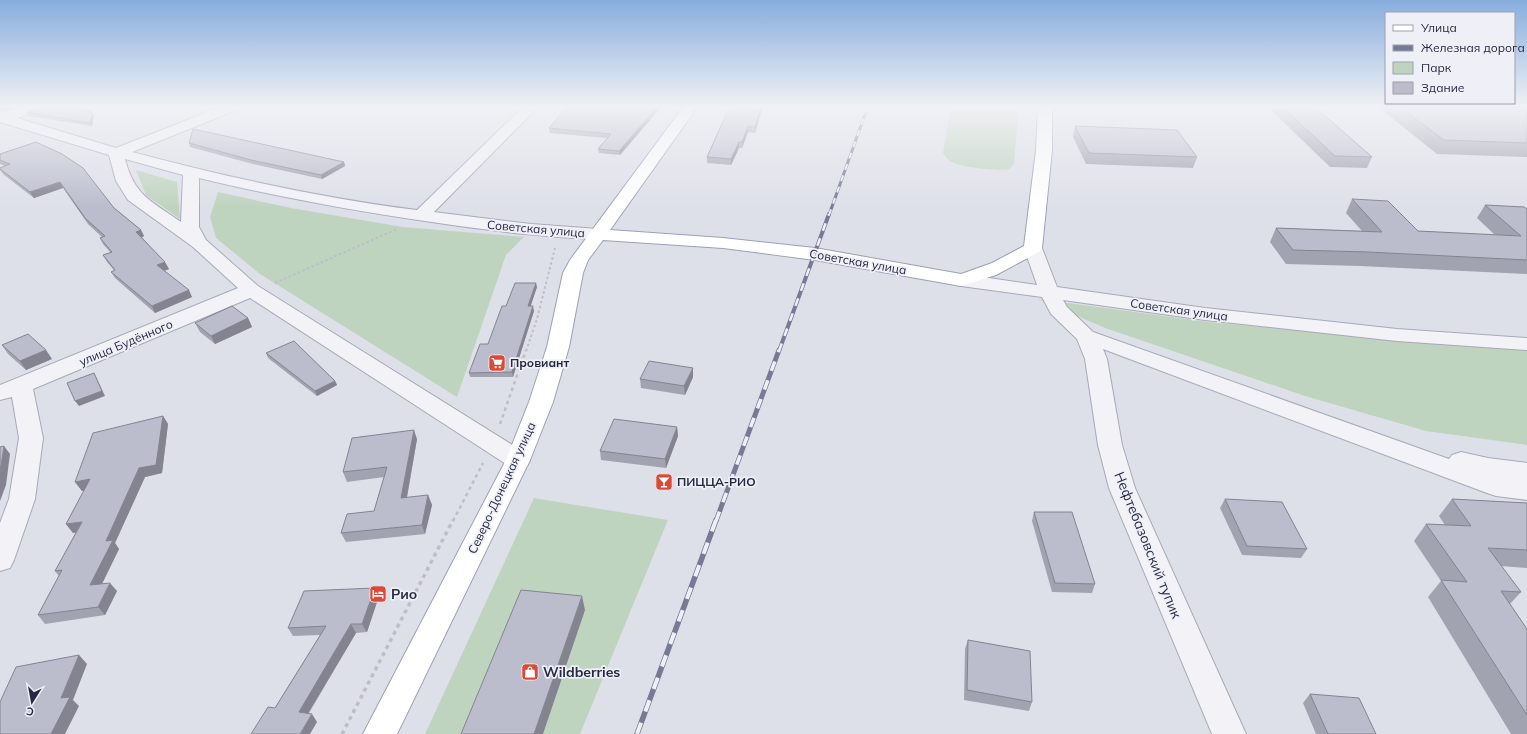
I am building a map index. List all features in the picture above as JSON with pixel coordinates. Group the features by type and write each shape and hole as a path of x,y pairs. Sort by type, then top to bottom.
{"main road":[{"name":"Северо-Донецкая улица","path":"380,734 518,460 542,402 558,346 573,273 579,260 665,140"},
{"path":"961,280 997,268 1033,248 1044,140"},
{"name":"Советская улица","path":"598,234 723,243 815,254 961,280"}],"street":[{"name":"Советская улица","path":"75,140 191,173 305,198 420,216 559,233 598,234"},
{"path":"148,140 116,153 119,172 126,186 134,196 199,243 251,290 518,460"},
{"path":"420,216 497,140"},
{"path":"191,173 190,227 199,243"},
{"name":"Нефтебазовский тупик","path":"1033,248 1049,292 1058,310 1086,336 1096,359 1110,445 1122,488 1230,734"},
{"name":"Советская улица","path":"961,280 1205,314 1397,335 1527,344"},
{"name":"улица Будённого","path":"11,389 251,290"},
{"path":"1086,336 1496,486 1527,490"},
{"path":"0,560 22,499 31,438 11,389"},
{"path":"1370,439 1488,467 1527,472"}],"path":[{"path":"251,290 275,283 403,227 420,216"},
{"path":"342,734 493,444 537,319 559,233"}],"green space":[{"path":"945,140 1016,140 1014,164 1009,169 1004,170 963,166 950,161 943,153"},
{"path":"136,170 177,182 180,219 146,195"},
{"path":"218,192 291,208 403,227 524,237 506,255 457,397 260,274 216,238 210,217"},
{"path":"1038,299 1209,322 1429,343 1527,347 1527,445 1426,431 1305,396 1105,328"},
{"path":"534,498 668,520 580,734 425,734"}],"building":[{"path":"190,140 244,140 344,162 321,175 251,160 189,143"},
{"path":"606,140 628,140 619,151 598,149"},
{"path":"715,140 743,140 742,142 739,142 731,159 707,157"},
{"path":"1082,140 1185,140 1197,157 1089,153"},
{"path":"1318,140 1353,140 1372,157 1335,156"},
{"path":"1451,140 1527,140 1527,143"},
{"path":"36,142 62,154 83,168 114,208 141,230 136,232 165,262 157,265 189,290 152,306 111,272 115,270 103,255 112,252 100,238 105,236 85,218 60,182 30,192 0,169 10,164 0,160 0,154"},
{"path":"1352,199 1388,201 1418,231 1521,236 1485,205 1524,207 1527,209 1527,260 1368,252 1293,250 1276,228 1382,232"},
{"path":"515,283 536,283 528,306 533,306 512,372 469,373 480,344 488,344 502,306 506,306"},
{"path":"232,306 248,318 211,336 195,323"},
{"path":"28,334 46,350 20,361 2,345"},
{"path":"294,341 335,381 315,391 266,353"},
{"path":"649,361 693,368 684,386 640,379"},
{"path":"94,373 102,391 75,401 67,383"},
{"path":"163,416 156,465 139,468 106,541 113,540 90,585 110,583 98,607 38,615 62,570 55,571 82,522 66,524 90,479 75,482 93,433"},
{"path":"614,419 677,427 665,459 600,451"},
{"path":"414,430 401,498 428,495 422,525 341,533 347,514 374,511 387,467 343,472 352,438"},
{"path":"4,446 0,472 0,447"},
{"path":"1225,499 1282,502 1307,549 1247,546"},
{"path":"1452,499 1527,503 1527,550 1488,548 1521,592 1501,591 1527,629 1527,715 1441,580 1467,582 1426,524 1471,526"},
{"path":"1034,512 1072,512 1095,584 1055,583"},
{"path":"375,588 362,624 351,624 299,712 312,714 300,734 251,734 268,707 275,708 326,626 288,628 304,591"},
{"name":"Wildberries","path":"521,590 582,596 534,734 461,734"},
{"path":"968,640 1030,651 1032,702 967,690"},
{"path":"79,655 61,698 70,697 51,734 0,734 0,702 16,667"},
{"path":"1310,694 1359,698 1376,734 1328,734"}],"railway":[{"path":"829,215 856,140"},
{"path":"779,351 829,214"},
{"path":"716,521 779,350"},
{"path":"637,734 716,520"}],"place":[{"name":"Провиант","path":"497,363"},
{"name":"ПИЦЦА-РИО","path":"664,482"},
{"name":"Рио","path":"378,594"},
{"name":"Wildberries","path":"530,672"}]}
